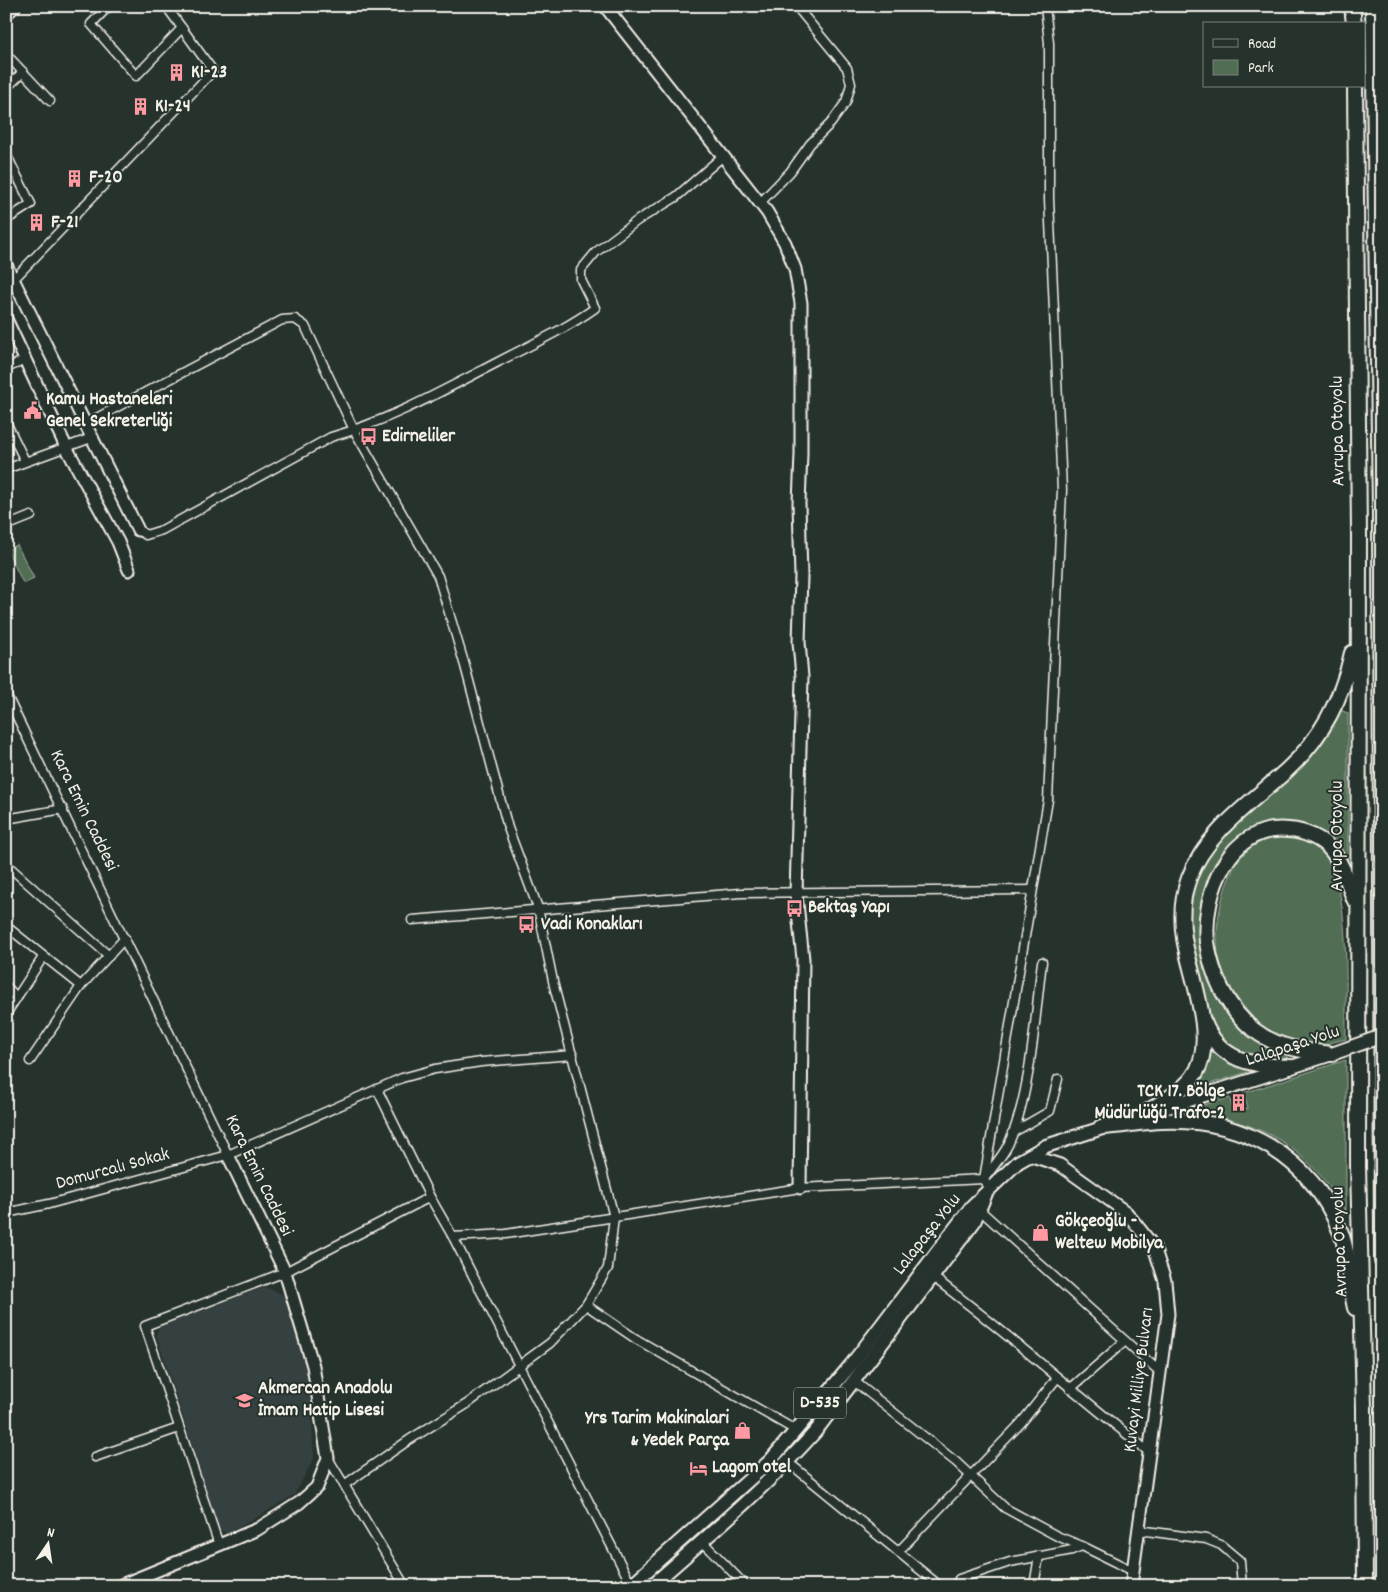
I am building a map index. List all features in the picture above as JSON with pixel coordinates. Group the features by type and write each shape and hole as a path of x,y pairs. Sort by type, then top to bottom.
{"highway":[{"path":"1352,6 1354,22"},
{"name":"Avrupa Otoyolu","path":"1373,6 1381,673 1382,1261"},
{"name":"Avrupa Otoyolu","path":"1355,88 1354,197 1359,526 1358,1166 1363,1339 1365,1586"},
{"path":"1290,1068 1244,1062 1228,1055 1207,1030 1201,1014 1184,938 1182,920 1183,900 1188,879 1198,858 1220,828 1288,770 1318,734 1331,714 1346,680 1358,623"},
{"path":"1332,1054 1282,1046 1255,1031 1243,1021 1226,996 1211,962 1207,918 1215,884 1236,849 1244,841 1260,833 1284,829 1311,836 1332,850 1345,874 1357,907"},
{"path":"1144,1114 1183,1087 1196,1072 1203,1045 1201,1014"},
{"path":"1101,1128 1161,1121 1199,1124 1250,1137 1287,1156 1323,1196 1341,1233 1346,1248 1354,1301 1363,1339"}],"main road":[{"name":"Lalapaşa Yolu","path":"1101,1128 1290,1068 1382,1036"},
{"name":"D-535","path":"987,1194 1005,1174 1046,1146 1101,1128"},
{"name":"Lalapaşa Yolu","path":"650,1586 788,1462 815,1432 981,1211 987,1194"},
{"name":"Lalapaşa Yolu","path":"630,1585 770,1461 877,1331 962,1217 987,1194"}],"street":[{"path":"6,14 15,6"},
{"path":"109,6 91,24 136,76 182,28"},
{"path":"14,279 213,71 166,6"},
{"path":"605,6 760,204 785,243 795,269 801,302 801,454 799,503 801,576 799,642 802,677 796,894 803,959 800,1188"},
{"path":"760,204 790,172 810,144 831,124 846,102 851,84 846,68 796,6"},
{"path":"987,1194 984,1179 1048,800 1062,490 1049,199 1050,43 1045,6"},
{"path":"6,54 50,101"},
{"path":"6,88 23,72"},
{"path":"6,154 31,204 6,220"},
{"path":"6,265 94,437 138,530 146,535 162,530 330,437 354,430 440,392 565,329 596,308 581,280 581,270 596,252 638,220 676,197 723,156"},
{"path":"6,319 66,447 118,542 129,570"},
{"path":"87,423 282,320 295,319 305,326 354,430 438,576 465,666 508,828 538,908 554,986 614,1217 608,1268 586,1305 550,1343 520,1367 467,1404 409,1440 344,1485"},
{"path":"6,368 26,360"},
{"path":"6,422 25,461"},
{"path":"6,469 94,437"},
{"path":"6,526 31,516"},
{"name":"Kara Emin Caddesi","path":"7,699 63,809 285,1272 313,1366 328,1458"},
{"path":"6,818 63,809"},
{"path":"6,864 109,956"},
{"path":"412,920 538,908 583,907 741,893 796,894 1032,890"},
{"path":"6,926 81,986"},
{"path":"30,1061 81,986 125,938"},
{"path":"6,1014 43,957"},
{"path":"984,1179 1008,1145 1022,1099 1029,1064 1042,962"},
{"path":"6,986 17,998"},
{"name":"Domurcalı Sokak","path":"6,1213 50,1204 228,1155 402,1078 435,1069 481,1062 573,1055"},
{"path":"1012,1133 1050,1112 1058,1079"},
{"path":"377,1089 430,1197 453,1237 630,1585"},
{"name":"Kuvayi Milliye Bulvarı","path":"1029,1156 1060,1165 1126,1212 1154,1247 1165,1281 1168,1314 1131,1586"},
{"path":"453,1237 506,1234 800,1188 984,1179"},
{"path":"219,1545 145,1326 285,1272 430,1197"},
{"path":"981,1211 1160,1372"},
{"path":"933,1277 998,1326 1070,1389 1149,1452"},
{"path":"586,1305 636,1339 797,1430"},
{"path":"1070,1389 1125,1341"},
{"path":"898,1552 972,1477 1021,1423 1057,1378"},
{"path":"854,1381 972,1477 1005,1508 1057,1536 1133,1571"},
{"path":"96,1457 179,1428"},
{"path":"328,1458 405,1586"},
{"path":"119,1586 144,1581 219,1545 258,1529 299,1503 317,1487 328,1458"},
{"path":"788,1462 940,1586"},
{"path":"1139,1530 1206,1539 1221,1545 1240,1561 1242,1586"},
{"path":"702,1541 746,1586"},
{"path":"956,1586 959,1580 968,1576 1010,1562 1072,1550 1082,1546"},
{"path":"1034,1586 1039,1556"}],"shaded area":[{"name":"Akmercan Anadolu İmam Hatip Lisesi","path":"265,1287 285,1295 301,1341 309,1378 314,1458 294,1495 228,1534 219,1529 156,1334 162,1324"}],"green space":[{"path":"17,545 34,578 23,583 7,550"},
{"path":"1340,710 1348,713 1348,866 1332,842 1317,830 1309,826 1290,822 1271,822 1254,828 1239,837 1226,851 1208,883 1203,901 1200,932 1221,1000 1235,1022 1244,1031 1256,1039 1287,1053 1287,1059 1266,1061 1230,1049 1211,1027 1188,933 1187,902 1205,855 1327,731"},
{"path":"1279,836 1305,840 1319,847 1330,862 1337,883 1345,937 1346,1039 1329,1043 1329,1045 1307,1044 1287,1039 1269,1031 1251,1019 1253,1017 1236,997 1224,975 1219,958 1217,929 1219,912 1229,878 1246,851 1259,841"},
{"path":"1208,1041 1254,1070 1187,1091"},
{"path":"1346,1060 1346,1213 1330,1187 1312,1166 1292,1149 1271,1136 1248,1126 1223,1119 1165,1115 1230,1098 1233,1112 1248,1108 1244,1093"}],"place":[{"name":"K1-23","path":"177,73"},
{"name":"K1-24","path":"141,107"},
{"name":"F-20","path":"75,178"},
{"name":"F-21","path":"37,223"},
{"name":"Kamu Hastaneleri Genel Sekreterliği","path":"32,411"},
{"name":"Edirneliler","path":"368,437"},
{"name":"Bektaş Yapı","path":"794,908"},
{"name":"Vadi Konakları","path":"527,925"},
{"name":"TCK 17. Bölge Müdürlüğü Trafo-2","path":"1239,1103"},
{"name":"Gökçeoğlu - Weltew Mobilya","path":"1041,1233"},
{"name":"Akmercan Anadolu İmam Hatip Lisesi","path":"244,1400"},
{"name":"Yrs Tarim Makinalari & Yedek Parça","path":"743,1430"},
{"name":"Lagom otel","path":"698,1468"}]}
